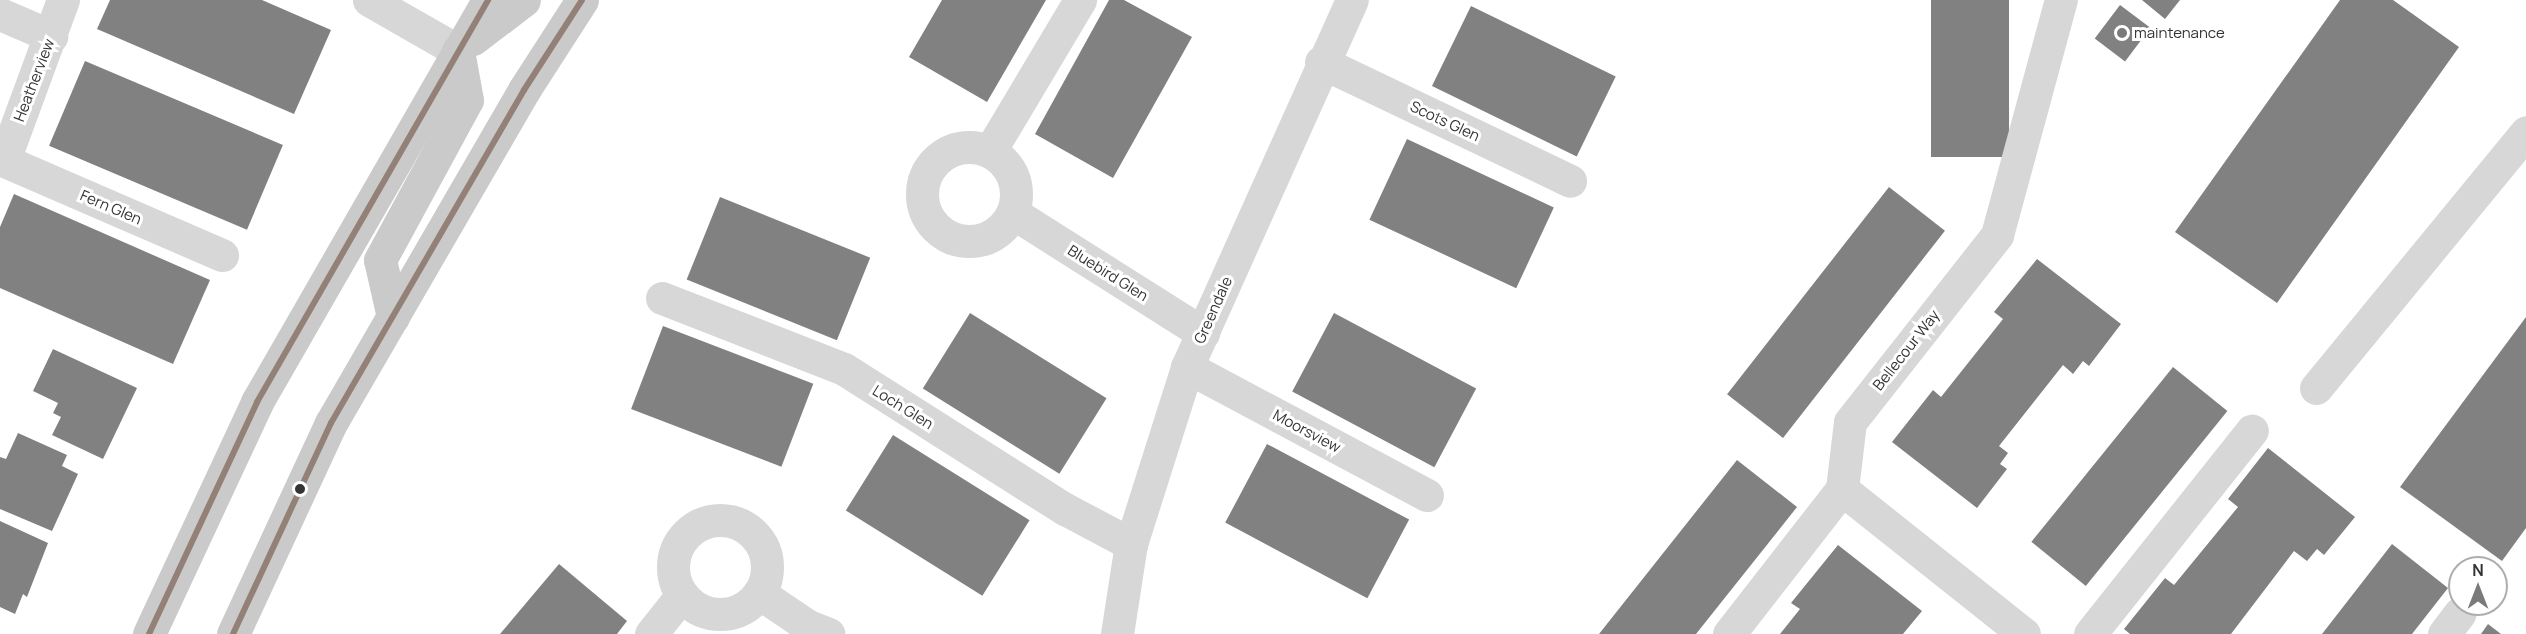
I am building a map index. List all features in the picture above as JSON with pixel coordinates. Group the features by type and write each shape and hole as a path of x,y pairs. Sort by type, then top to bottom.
{"main road":[{"path":"149,634 257,402 488,0"},
{"path":"458,51 524,0"},
{"path":"233,634 331,423 582,0"},
{"path":"393,317 380,260 467,99 458,51"}],"street":[{"name":"Heatherview","path":"2,160 63,0"},
{"path":"369,0 458,51"},
{"path":"990,151 1080,0"},
{"name":"Greendale","path":"1117,634 1131,544 1187,367 1321,62 1352,0"},
{"name":"Bellecour Way","path":"1842,489 1850,422 1997,234 2061,0"},
{"path":"0,14 51,36"},
{"name":"Scots Glen","path":"1321,62 1570,180"},
{"path":"2316,388 2526,132"},
{"path":"963,147 990,151 1015,180 1013,213 1003,227 974,242 943,234 923,207 921,191 934,161 963,147"},
{"name":"Fern Glen","path":"2,160 222,255"},
{"name":"Bluebird Glen","path":"1013,213 1203,333"},
{"name":"Loch Glen","path":"662,297 844,369 1065,509 1131,544"},
{"name":"Moorsview","path":"1187,367 1427,495"},
{"path":"2090,634 2252,430"},
{"path":"1729,634 1842,489 2024,634"},
{"path":"715,520 731,520 759,539 768,570 759,593 741,610 725,614 709,613 682,595 672,564 676,547 699,524 715,520"},
{"path":"759,593 829,634"},
{"path":"651,634 682,595"}],"building":[{"path":"110,0 262,0 331,30 294,114 97,29"},
{"path":"942,0 1046,0 987,102 909,57"},
{"path":"1109,0 1124,0 1192,37 1113,178 1035,134"},
{"path":"1931,0 2009,0 2009,157 1931,157"},
{"path":"2142,0 2180,0 2165,19"},
{"path":"2340,0 2393,0 2459,47 2277,303 2175,232"},
{"name":"maintenance","path":"2120,5 2150,28 2125,61 2095,39"},
{"path":"1471,6 1616,77 1577,157 1432,86"},
{"path":"85,61 283,145 247,230 49,146"},
{"path":"1407,139 1554,207 1516,288 1369,220"},
{"path":"1889,187 1945,231 1783,438 1727,394"},
{"path":"14,194 210,280 173,364 0,288 0,227"},
{"path":"720,197 870,258 837,340 687,280"},
{"path":"2037,259 2121,324 2089,366 2083,361 2073,374 2063,365 1999,446 2008,453 2000,464 2007,469 1977,508 1892,442 1933,390 1941,397 2003,319 1994,312"},
{"path":"970,313 1107,398 1059,474 923,388"},
{"path":"1334,313 1476,389 1434,467 1292,392"},
{"path":"2526,317 2526,528 2506,556 2495,556 2400,487"},
{"path":"663,326 813,384 781,467 631,409"},
{"path":"53,349 137,388 103,459 52,435 61,417 53,413 58,403 33,391"},
{"path":"2173,367 2227,411 2086,586 2031,542"},
{"path":"18,433 67,455 62,466 78,474 52,531 0,509 0,457 6,459"},
{"path":"893,435 1030,520 982,596 846,510"},
{"path":"1267,444 1409,520 1367,598 1225,523"},
{"path":"2268,448 2355,517 2324,555 2317,549 2307,561 2294,551 2231,634 2130,634 2124,629 2165,578 2174,585 2238,507 2228,499"},
{"path":"1737,460 1797,507 1696,634 1599,634"},
{"path":"0,521 48,543 27,597 23,594 15,614 0,607"},
{"path":"2392,544 2448,588 2412,634 2322,634"},
{"path":"1838,545 1922,611 1903,634 1780,634 1800,609 1791,603"},
{"path":"559,564 627,621 617,634 500,634"},
{"path":"2488,624 2501,634 2481,634"}],"transit line":[{"path":"149,634 257,402 488,0"},
{"path":"233,634 331,423 524,90 582,0"}],"place":[{"name":"maintenance","path":"2122,33"}]}
